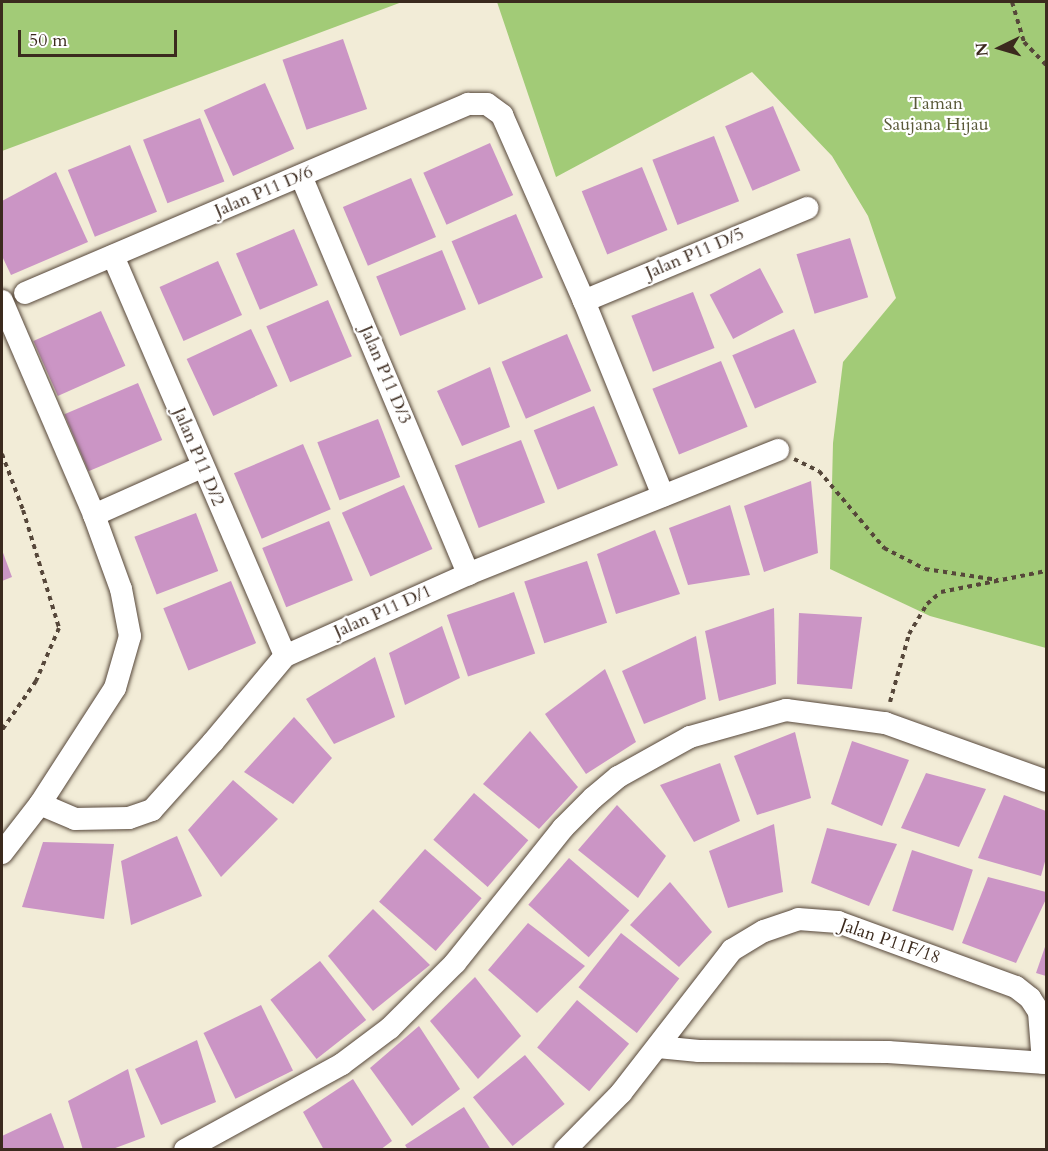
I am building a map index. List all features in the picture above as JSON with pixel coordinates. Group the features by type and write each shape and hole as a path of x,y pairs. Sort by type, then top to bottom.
{"street":[{"name":"Jalan P11 D/6","path":"25,294 468,104 487,104 502,115 584,301"},
{"name":"Jalan P11 D/3","path":"302,176 468,574"},
{"name":"Jalan P11 D/5","path":"584,301 807,208"},
{"name":"Jalan P11 D/2","path":"113,256 285,656"},
{"path":"2,301 94,515 121,589 130,636 115,688 40,804 2,854"},
{"path":"584,301 663,496"},
{"name":"Jalan P11 D/1","path":"40,804 75,819 129,818 152,810 285,656 468,574 778,450"},
{"path":"94,515 202,467"},
{"path":"195,1148 342,1064 390,1028 455,963 563,828 618,777 690,737 786,710 885,723 1047,781"},
{"name":"Jalan P11F/18","path":"565,1149 621,1093 732,950 764,931 798,919 838,922 1016,987 1030,998 1039,1012 1045,1063 888,1052 699,1051 658,1047"}],"path":[{"path":"1012,2 1024,42 1047,65"},
{"path":"778,450 819,471 884,548 925,568 998,580"},
{"path":"2,454 23,510 59,628 36,681 2,730"},
{"path":"885,723 909,634 927,604 941,592 1047,571"}],"green space":[{"path":"2,2 402,2 2,151"},
{"name":"Taman Saujana Hijau","path":"497,2 1046,2 1046,648 930,616 830,569 833,443 843,362 896,298 868,216 832,156 752,72 556,177"}],"building":[{"path":"343,39 367,109 307,130 282,60"},
{"path":"265,83 294,149 233,176 204,110"},
{"path":"773,106 800,170 752,191 725,126"},
{"path":"200,118 224,181 167,203 143,140"},
{"path":"714,136 739,201 677,225 652,160"},
{"path":"490,143 513,195 446,225 423,173"},
{"path":"130,145 157,212 95,237 68,170"},
{"path":"642,167 667,230 607,254 582,191"},
{"path":"56,172 88,242 11,275 2,256 2,201"},
{"path":"411,178 436,237 368,266 343,207"},
{"path":"516,214 543,278 479,305 452,241"},
{"path":"294,229 318,285 260,310 236,254"},
{"path":"850,238 868,297 815,314 796,254"},
{"path":"442,250 466,309 400,336 376,277"},
{"path":"218,261 242,315 184,341 160,287"},
{"path":"760,268 783,312 733,339 710,295"},
{"path":"693,292 715,348 653,372 631,316"},
{"path":"328,300 352,356 290,382 266,326"},
{"path":"101,311 125,366 58,396 33,341"},
{"path":"251,329 278,386 213,416 187,359"},
{"path":"794,329 817,382 755,409 732,355"},
{"path":"567,334 591,391 526,419 502,362"},
{"path":"721,361 748,427 679,455 652,389"},
{"path":"490,367 510,427 462,446 437,391"},
{"path":"138,383 162,440 89,471 64,414"},
{"path":"594,406 618,465 558,490 534,430"},
{"path":"378,419 400,477 340,500 317,442"},
{"path":"521,440 545,503 479,528 455,465"},
{"path":"303,444 331,509 262,539 234,473"},
{"path":"811,481 818,553 764,572 744,506"},
{"path":"404,485 432,549 370,577 342,513"},
{"path":"730,505 750,575 688,585 669,528"},
{"path":"196,513 218,571 157,595 134,537"},
{"path":"329,521 353,580 286,607 262,548"},
{"path":"655,530 680,594 616,614 597,554"},
{"path":"2,550 12,577 2,581"},
{"path":"587,561 607,623 544,643 524,581"},
{"path":"231,581 256,643 188,670 163,608"},
{"path":"514,592 535,653 468,677 447,615"},
{"path":"774,608 776,684 719,701 705,631"},
{"path":"799,613 862,617 852,689 797,684"},
{"path":"442,626 460,678 405,705 389,653"},
{"path":"696,636 706,699 644,724 622,671"},
{"path":"375,657 395,717 334,744 306,699"},
{"path":"605,669 636,742 586,774 545,714"},
{"path":"294,717 332,758 293,804 244,772"},
{"path":"530,731 578,787 539,829 483,784"},
{"path":"795,732 811,798 757,815 734,756"},
{"path":"852,741 909,760 882,826 831,804"},
{"path":"720,763 740,821 694,842 660,785"},
{"path":"926,773 986,789 959,847 901,828"},
{"path":"233,780 278,819 221,877 188,830"},
{"path":"474,793 528,840 488,887 433,840"},
{"path":"1004,795 1046,811 1046,858 1041,876 978,858"},
{"path":"617,805 666,856 638,898 578,850"},
{"path":"774,824 783,892 728,908 709,851"},
{"path":"827,828 897,844 869,906 811,883"},
{"path":"177,836 202,896 131,925 121,861"},
{"path":"43,842 114,844 104,919 22,907"},
{"path":"425,849 482,898 436,951 379,902"},
{"path":"912,850 973,870 953,931 892,911"},
{"path":"569,858 629,910 589,957 528,905"},
{"path":"988,877 1046,892 1046,899 1016,963 962,943"},
{"path":"670,882 712,932 679,967 630,925"},
{"path":"373,909 430,965 373,1011 328,956"},
{"path":"528,923 585,966 537,1013 488,970"},
{"path":"621,933 679,979 637,1033 579,987"},
{"path":"1046,944 1046,976 1036,973"},
{"path":"320,961 366,1020 317,1059 270,1000"},
{"path":"475,977 521,1036 478,1079 430,1021"},
{"path":"577,1000 629,1044 589,1091 537,1047"},
{"path":"261,1005 293,1071 235,1099 203,1033"},
{"path":"419,1026 460,1089 412,1126 370,1068"},
{"path":"197,1040 216,1102 161,1125 135,1069"},
{"path":"525,1055 565,1104 513,1146 473,1097"},
{"path":"128,1069 145,1137 110,1150 83,1150 68,1101"},
{"path":"353,1079 392,1141 380,1150 324,1150 303,1112"},
{"path":"464,1107 491,1150 408,1150 405,1145"},
{"path":"51,1113 65,1150 2,1150 2,1136"}]}
